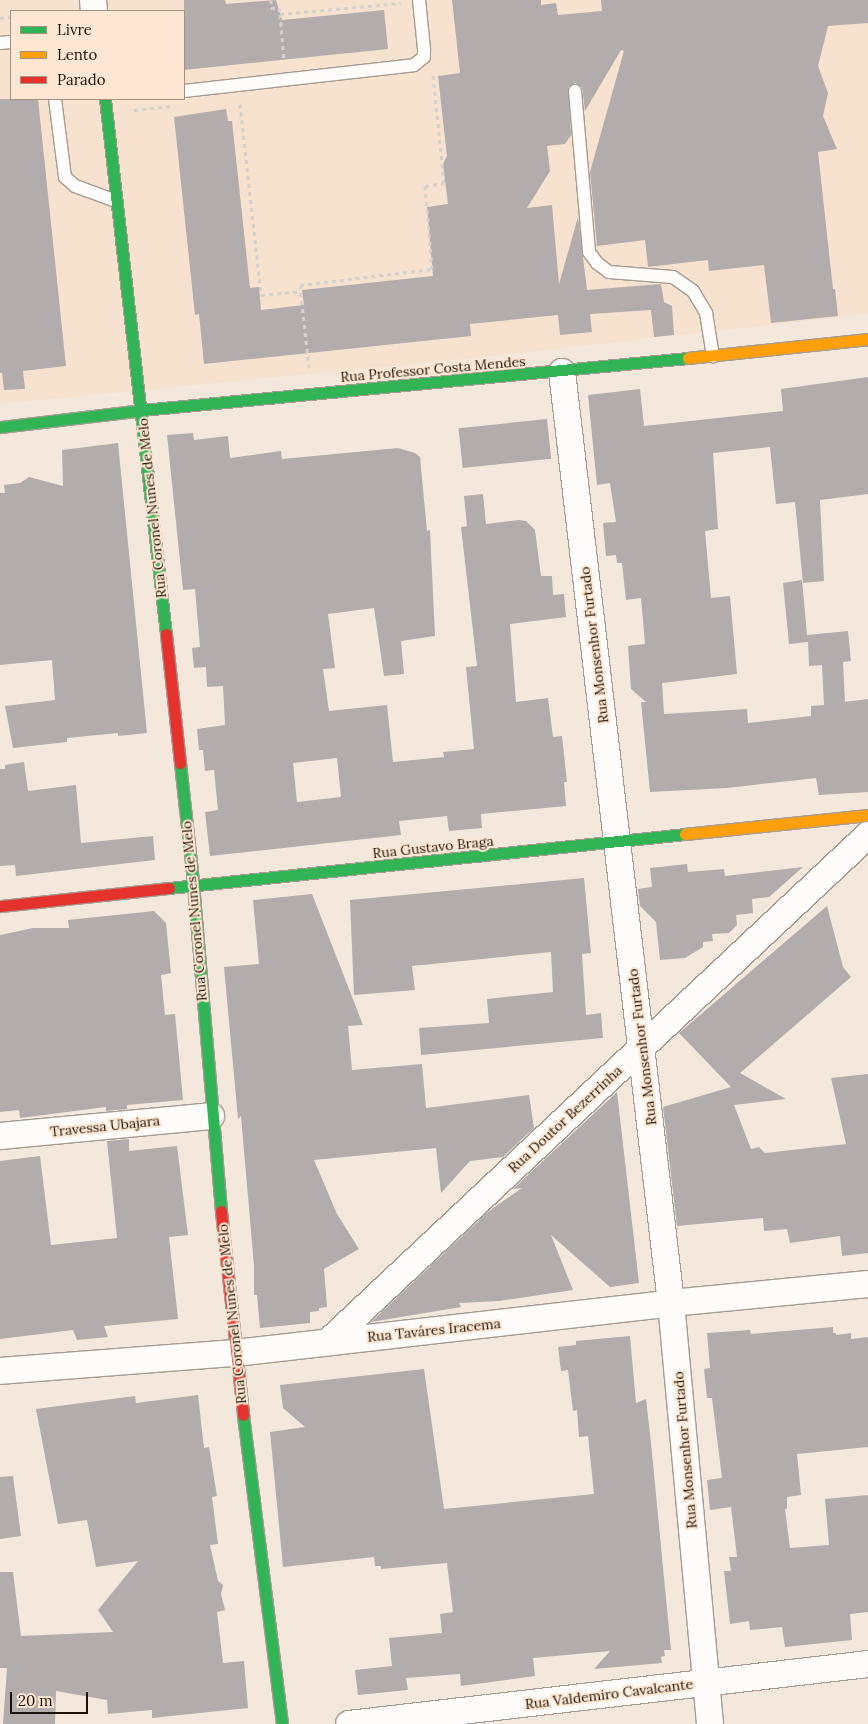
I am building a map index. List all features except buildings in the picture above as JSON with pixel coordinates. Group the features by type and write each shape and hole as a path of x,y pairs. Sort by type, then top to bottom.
{"street":[{"name":"Rua Coronel Nunes de Melo","path":"105,100 142,410 193,886 211,1116 235,1353 282,1724"},
{"name":"Rua Professor Costa Mendes","path":"0,427 142,410 562,372 868,339"},
{"name":"Rua Monsenhor Furtado","path":"562,372 671,1303 710,1724"},
{"name":"Rua Gustavo Braga","path":"0,906 868,815"},
{"name":"Rua Doutor Bezerrinha","path":"328,1342 868,835"},
{"name":"Travessa Ubajara","path":"0,1136 211,1116"},
{"name":"Rua Taváres Iracema","path":"0,1371 235,1353 671,1303 868,1284"},
{"name":"Rua Valdemiro Cavalcante","path":"349,1724 868,1664"}],"lane":[{"path":"185,91 414,65 424,57 419,0"},
{"path":"574,92 589,252 597,263 609,272 672,277 693,291 706,313 713,356"},
{"path":"55,100 65,177 75,186 116,201"}],"path":[{"path":"271,0 272,8 279,8 284,66"},
{"path":"280,14 395,2 404,3"},
{"path":"309,374 300,285 432,270 425,186 444,183 432,74 437,67"},
{"path":"239,99 262,295 301,291"},
{"path":"134,110 172,106"}],"shaded area":[{"path":"0,0 868,0 868,314 484,357 0,404"}],"traffic: fast":[{"path":"105,100 166,634"},
{"path":"0,427 142,410 688,358"},
{"path":"180,763 192,872 221,1211"},
{"path":"169,888 685,834"},
{"path":"243,1415 282,1724"}],"traffic: slow":[{"path":"688,358 868,339"},
{"path":"685,834 868,815"}],"traffic: jam":[{"path":"166,634 180,763"},
{"path":"0,906 169,888"},
{"path":"221,1211 243,1415"}]}
